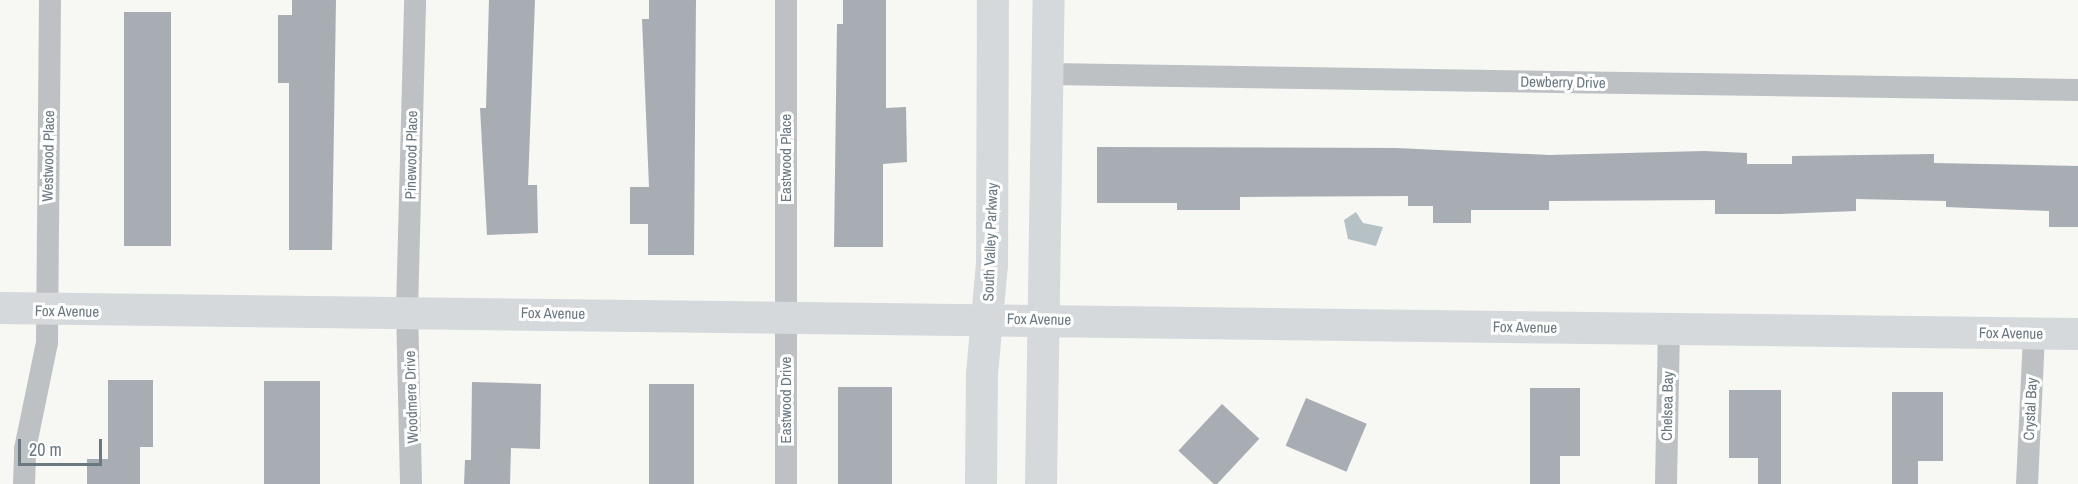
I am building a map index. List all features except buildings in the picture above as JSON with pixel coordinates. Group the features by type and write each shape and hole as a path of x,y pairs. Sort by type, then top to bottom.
{"main road":[{"name":"South Valley Parkway","path":"981,484 987,318 993,0"},
{"path":"1041,484 1049,0"},
{"name":"Fox Avenue","path":"0,308 47,312 407,311 2078,334"}],"street":[{"name":"Westwood Place","path":"24,484 47,312 50,0"},
{"name":"Pinewood Place","path":"407,311 415,0"},
{"name":"Eastwood Place","path":"786,0 786,316"},
{"name":"Dewberry Drive","path":"1049,74 2078,90"},
{"name":"Woodmere Drive","path":"407,311 411,484"},
{"name":"Eastwood Drive","path":"786,316 786,484"},
{"name":"Chelsea Bay","path":"1666,484 1669,329"},
{"name":"Crystal Bay","path":"2027,484 2034,334"}],"shaded area":[{"path":"1356,212 1363,223 1383,227 1376,246 1348,239 1344,220"}]}
